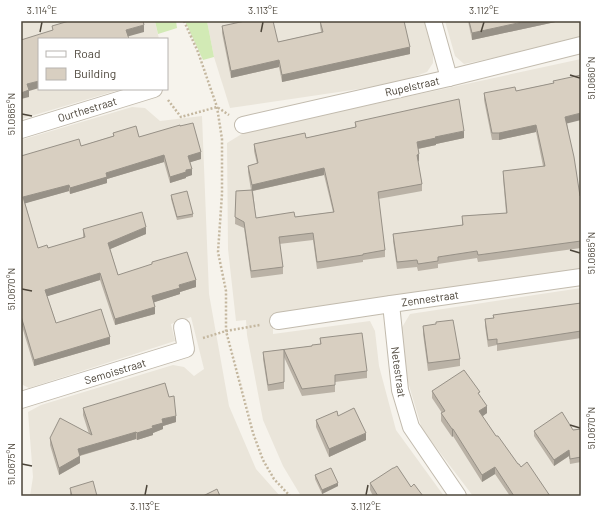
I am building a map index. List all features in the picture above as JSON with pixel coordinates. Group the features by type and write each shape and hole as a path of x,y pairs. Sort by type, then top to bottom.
{"street":[{"path":"433,21 449,78"},
{"name":"Rupelstraat","path":"243,124 449,78 581,44"},
{"name":"Ourthestraat","path":"21,130 159,92"},
{"name":"Zennestraat","path":"278,321 581,277"},
{"name":"Netestraat","path":"391,304 400,390 411,428 458,496"},
{"path":"182,327 185,344"},
{"name":"Semoisstraat","path":"21,400 186,349 185,344"}],"path":[{"path":"184,21 198,52 217,108 222,139 222,194 218,252 226,291 226,331 253,433 264,460 274,479 290,496"},
{"path":"159,92 181,117 217,108 243,124"},
{"path":"185,344 226,331 278,321"}],"shaded area":[{"path":"21,21 155,21 159,38 38,38 38,90 119,90 21,119"},
{"path":"207,21 425,21 433,53 433,63 427,72 393,84 230,108 214,57"},
{"path":"445,21 581,21 581,40 464,64 455,56"},
{"path":"581,59 581,270 273,315 273,334 370,321 375,331 379,366 396,430 444,496 301,496 283,466 263,420 247,335 246,320 236,321 228,249 227,143 245,132"},
{"path":"132,107 145,108 160,121 202,116 209,294 229,406 256,469 280,496 30,496 33,477 28,412 41,405 173,365 184,367 194,376 204,369 191,317 171,324 175,341 29,388 21,384 21,140"},
{"path":"581,288 581,496 473,496 422,429 408,382 401,329 410,314"}],"green space":[{"path":"155,21 176,21 177,28 158,34"},
{"path":"185,21 207,21 214,57 203,60"}],"building":[{"path":"69,21 143,21 144,25 126,30 129,38 38,38 38,81 27,84 29,90 21,93 21,40 53,30 52,26"},
{"path":"245,21 273,21 278,42 323,32 320,21 404,21 410,47 282,75 279,60 231,71 222,26"},
{"path":"469,21 527,21 472,33"},
{"path":"581,75 581,113 565,117 581,196 581,241 478,255 477,251 438,257 438,261 418,264 417,260 397,262 393,234 463,225 462,216 507,213 503,171 545,166 536,125 499,133 492,133 484,93 515,87 516,91 554,83 553,81"},
{"path":"459,99 464,131 417,142 419,154 417,155 422,184 378,192 385,250 317,262 313,233 279,237 283,267 251,271 244,222 235,217 236,191 252,190 256,218 294,212 295,217 334,212 324,168 252,185 248,166 258,163 254,144 305,133 306,138 356,127 355,122"},
{"path":"193,123 201,152 188,156 192,169 186,170 186,172 170,177 164,155 106,173 107,177 70,188 69,185 23,197 38,248 47,245 48,248 85,237 83,229 142,212 146,227 108,243 118,275 152,264 152,262 187,252 196,280 179,285 180,288 152,296 155,307 115,319 100,273 45,290 56,323 101,309 110,337 34,360 21,316 21,156 79,139 81,146 114,136 113,133 136,126 139,137 180,125"},
{"path":"187,191 193,214 177,217 171,195"},
{"path":"581,303 581,331 497,344 497,339 488,340 485,319 494,318 493,315"},
{"path":"453,320 460,359 428,363 423,326 436,324 436,322"},
{"path":"362,333 367,371 335,375 335,385 302,389 284,350 284,382 268,385 263,352 312,346 321,344 320,338"},
{"path":"464,370 480,392 478,393 487,406 479,411 496,436 498,436 521,467 527,462 550,496 514,496 495,467 482,475 441,413 445,411 432,391"},
{"path":"165,383 169,397 174,396 176,416 162,419 163,423 152,426 153,428 78,449 80,456 59,468 50,438 60,418 92,435 83,408"},
{"path":"354,408 366,433 329,449 316,420 337,411 338,416"},
{"path":"562,412 573,430 581,429 581,457 570,459 569,450 554,460 534,431"},
{"path":"397,466 411,487 414,484 423,496 378,496 370,483"},
{"path":"331,468 338,483 322,490 315,475"},
{"path":"93,481 97,496 72,496 70,488"},
{"path":"217,489 220,496 203,496"}]}
